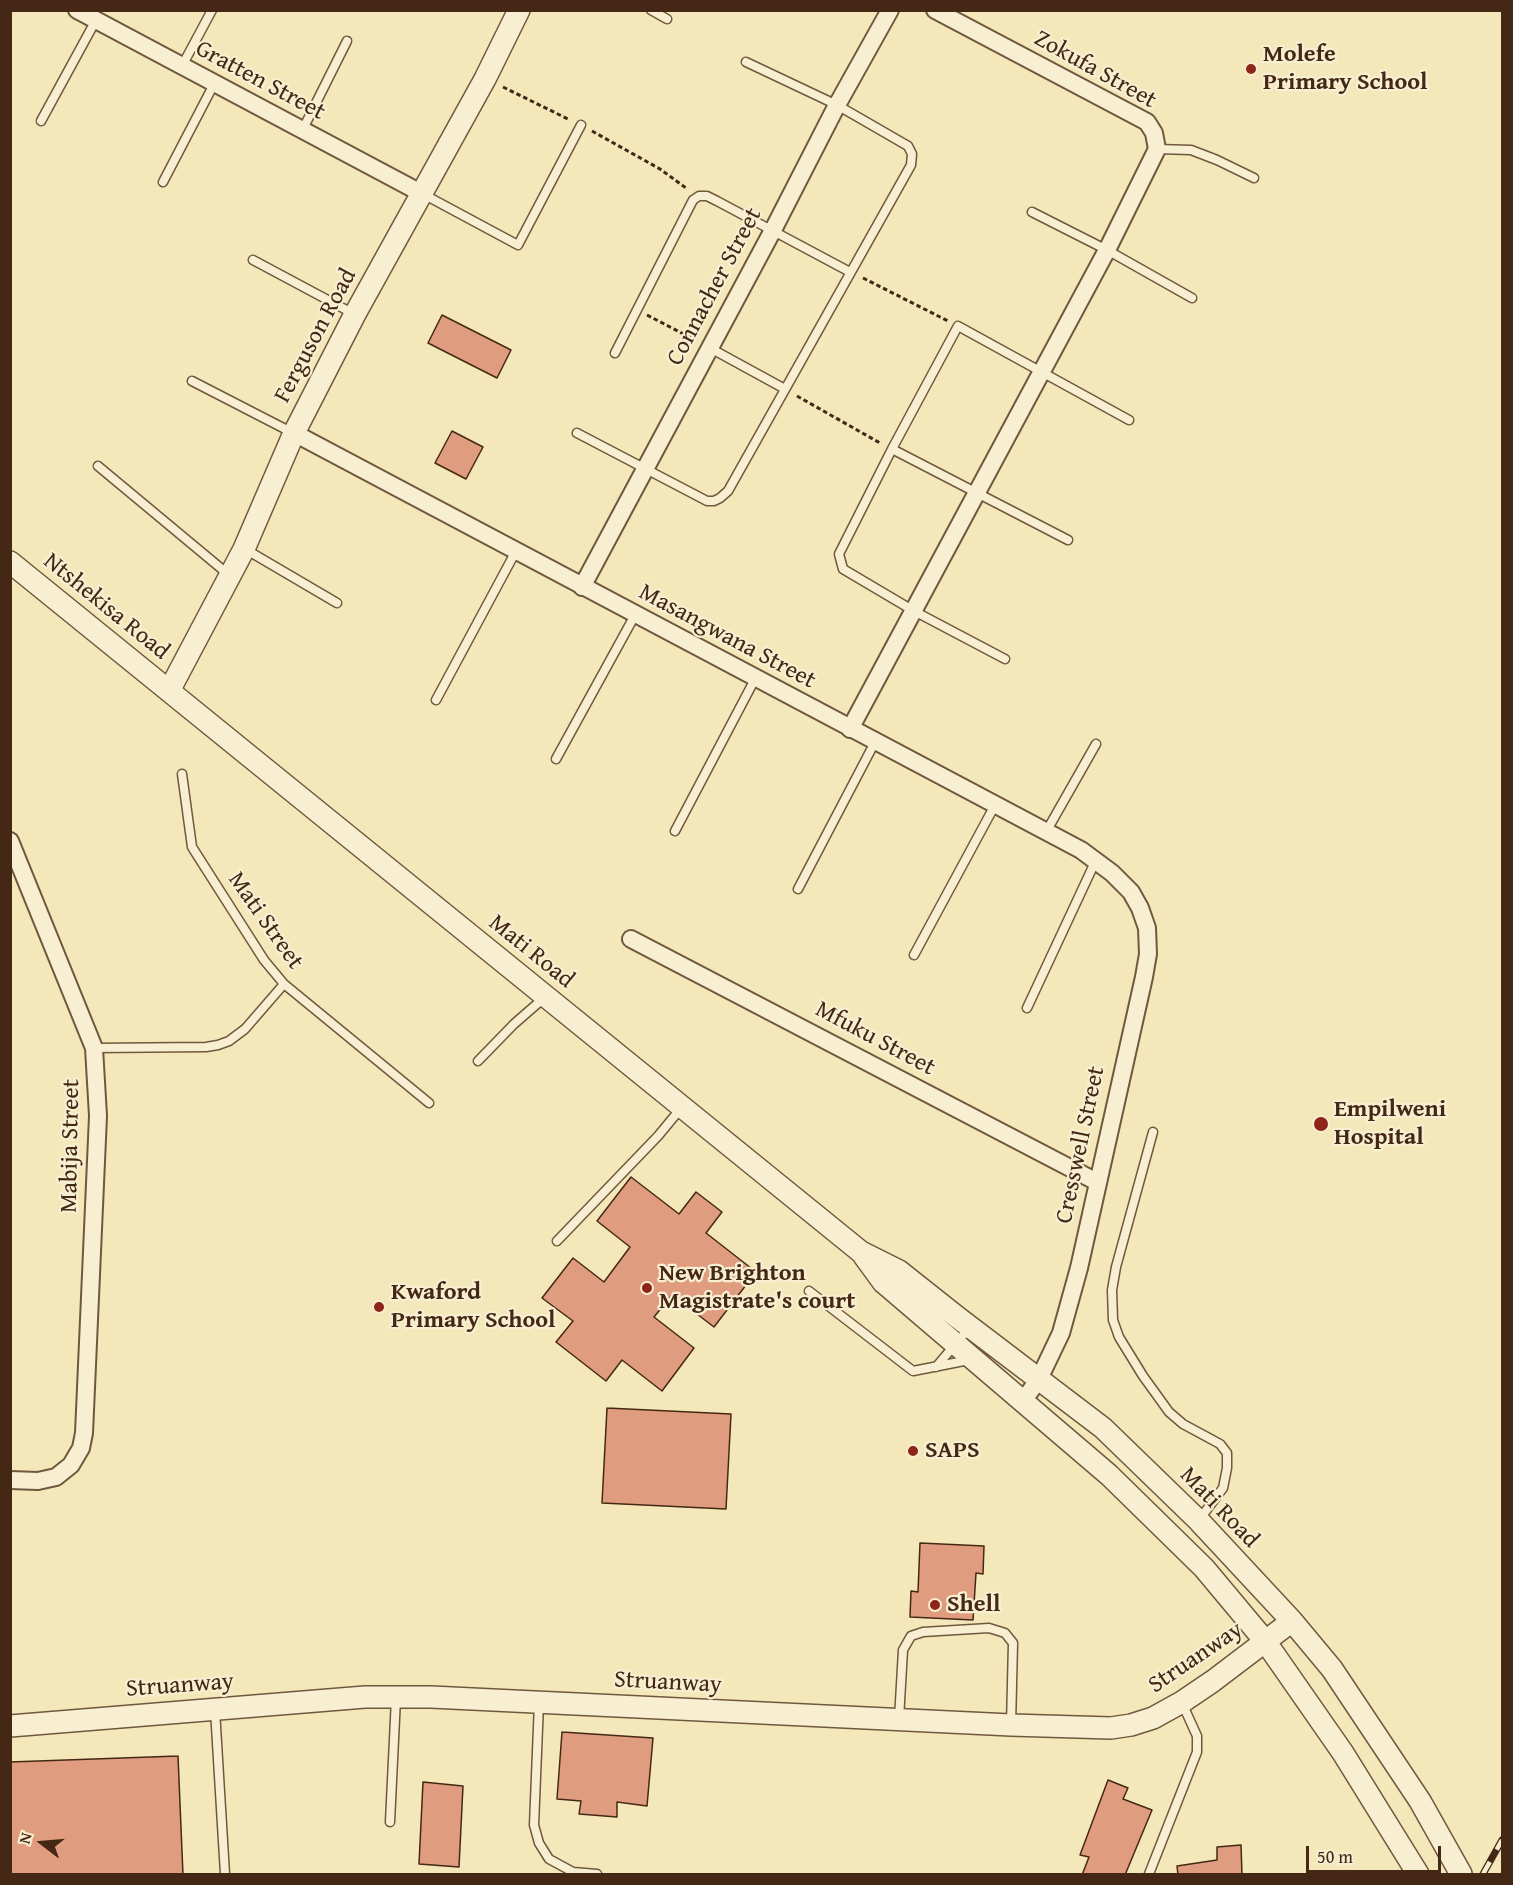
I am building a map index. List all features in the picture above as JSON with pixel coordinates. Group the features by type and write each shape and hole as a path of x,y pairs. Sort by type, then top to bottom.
{"street":[{"name":"Gratten Street","path":"77,10 302,132 421,193"},
{"name":"Ferguson Road","path":"170,691 244,549 294,433 355,314 485,78 519,10"},
{"name":"Connacher Street","path":"582,586 773,230 837,105 890,10"},
{"name":"Zokufa Street","path":"850,729 1107,250 1157,149 1154,133 1147,122 935,10"},
{"name":"Masangwana Street","path":"294,433 755,679 1082,850 1131,892"},
{"name":"Ntshekisa Road","path":"10,562 170,691"},
{"name":"Mati Road","path":"170,691 861,1252 899,1271 1103,1428 1198,1521 1292,1621 1332,1669 1420,1801 1461,1875"},
{"name":"Mabija Street","path":"10,841 94,1048 98,1116 84,1433 81,1448 71,1465 63,1473 48,1480 10,1480"},
{"name":"Cresswell Street","path":"1023,1401 1039,1379 1062,1333 1079,1268 1148,954 1147,928 1131,892"},
{"name":"Mfuku Street","path":"631,939 1097,1182"},
{"name":"Mati Road","path":"861,1252 883,1282 1108,1475 1204,1568 1265,1641 1343,1753 1418,1875"},
{"name":"Struanway","path":"10,1726 365,1697 539,1702 1099,1728 1122,1726 1153,1718 1182,1702 1292,1621"}],"lane":[{"path":"182,67 212,10"},
{"path":"651,10 667,19"},
{"path":"41,121 96,20"},
{"path":"302,132 347,41"},
{"path":"577,433 707,501 717,500 728,491 911,165 912,154 908,146 837,105 746,62"},
{"path":"162,182 214,84"},
{"path":"421,193 518,245 581,125"},
{"path":"1157,149 1191,150 1254,178"},
{"path":"615,353 697,197 707,196 850,272"},
{"path":"1032,212 1107,250 1192,298"},
{"path":"253,260 355,314"},
{"path":"1005,659 843,569 839,554 892,449 958,326 1129,420"},
{"path":"710,348 785,389"},
{"path":"192,381 294,433"},
{"path":"892,449 1068,540"},
{"path":"98,466 230,576"},
{"path":"244,549 337,603"},
{"path":"436,700 516,551"},
{"path":"556,759 635,615"},
{"path":"675,831 755,679"},
{"path":"798,890 875,742"},
{"path":"1046,832 1096,744"},
{"name":"Mati Street","path":"182,774 190,839 194,852 264,960 284,984 429,1103"},
{"path":"914,955 995,805"},
{"path":"1027,1008 1096,860"},
{"path":"94,1048 218,1045 229,1041 245,1029 284,984"},
{"path":"478,1061 545,996"},
{"path":"557,1241 658,1136 682,1107"},
{"path":"1153,1132 1116,1267 1112,1290 1113,1320 1119,1337 1169,1412 1183,1424 1220,1444 1227,1453 1223,1488 1198,1521"},
{"path":"809,1291 908,1368 916,1371 974,1360"},
{"path":"935,1367 970,1327"},
{"path":"899,1720 903,1650 910,1636 923,1632 989,1628 1001,1631 1013,1642 1011,1725"},
{"path":"390,1822 396,1698"},
{"path":"539,1702 534,1825 539,1843 549,1859 573,1872 597,1875"},
{"path":"1149,1875 1197,1752 1197,1736 1182,1702"},
{"path":"215,1709 225,1875"}],"path":[{"path":"485,78 581,125 660,169 697,197"},
{"path":"850,272 958,326"},
{"path":"638,310 710,348"},
{"path":"785,389 892,449"}],"building":[{"path":"442,315 511,350 497,378 428,343"},
{"path":"452,431 483,447 466,479 435,463"},
{"name":"New Brighton Magistrate's court","path":"631,1177 679,1214 696,1192 722,1212 706,1233 756,1272 714,1327 672,1295 654,1317 694,1348 662,1391 622,1360 606,1381 556,1342 573,1321 542,1298 573,1258 604,1282 630,1247 597,1221"},
{"path":"607,1408 731,1414 726,1509 602,1503"},
{"path":"920,1543 984,1546 983,1574 976,1573 973,1620 910,1617 911,1591 918,1592"},
{"path":"562,1732 653,1738 647,1806 617,1802 617,1817 579,1814 581,1801 557,1799"},
{"path":"178,1756 183,1875 10,1875 10,1762"},
{"path":"1108,1780 1128,1788 1123,1799 1152,1810 1125,1875 1082,1875 1089,1857 1080,1855"},
{"path":"423,1782 463,1786 459,1867 419,1864"},
{"path":"1241,1845 1242,1875 1178,1875 1177,1866 1217,1860 1217,1847"}],"railway":[{"path":"1483,1874 1502,1840"}],"place":[{"name":"Molefe Primary School","path":"1251,69"},
{"name":"Empilweni Hospital","path":"1321,1124"},
{"name":"New Brighton Magistrate's court","path":"647,1288"},
{"name":"Kwaford Primary School","path":"379,1307"},
{"name":"SAPS","path":"913,1451"},
{"name":"Shell","path":"935,1605"}]}
